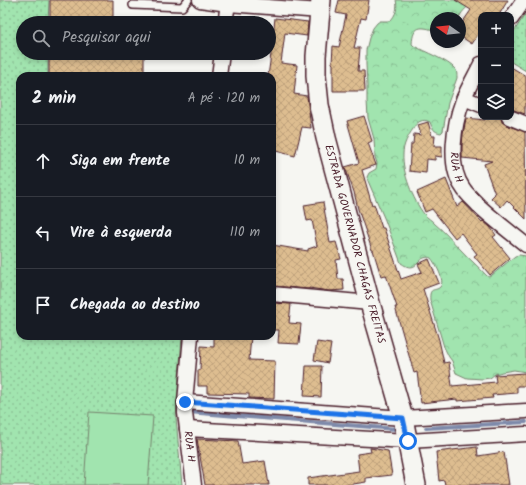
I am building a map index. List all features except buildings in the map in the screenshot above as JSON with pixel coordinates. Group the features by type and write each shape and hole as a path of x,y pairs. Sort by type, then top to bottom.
{"main road":[{"name":"ESTRADA GOVERNADOR CHAGAS FREITAS","path":"321,5 316,56 316,76 319,105 326,138 370,303 403,418 416,485"}],"street":[{"path":"200,0 228,4 321,5"},
{"path":"514,15 524,0"},
{"path":"226,16 228,4"},
{"path":"220,72 221,60"},
{"name":"RUA H","path":"478,70 464,98 456,124 454,164 457,176 462,187 470,197 489,215 526,245"},
{"path":"464,98 478,105"},
{"path":"514,119 526,124"},
{"path":"276,294 370,303"},
{"name":"RUA H","path":"191,340 185,402 194,485"},
{"path":"185,402 403,418 526,411"},
{"path":"187,429 408,441 526,434"}],"lane":[{"path":"133,5 182,7 188,0"}],"green space":[{"path":"0,0 49,0 48,16 16,16 16,60 48,60 48,72 16,72 16,340 182,340 176,418 182,485 0,485"},
{"path":"396,0 473,0 463,12 430,12 430,29 419,28 414,33 412,44 452,66 457,73 457,78 448,103 443,131 441,133 435,131 430,122 425,120 418,123 409,135 405,144 403,151 404,169 409,186 424,214 442,230 487,276 489,277 492,275 515,256 526,256 526,372 514,370 495,374 490,378 483,379 467,378 456,373 452,361 444,347 430,300 431,291 440,287 442,284 439,272 433,260 429,257 423,258 413,267 408,267 401,263 385,220 368,181 367,177 369,173 376,169 377,163 375,157 374,139 368,118 366,50 373,28 380,21 390,21 397,9"},
{"path":"526,13 526,71 514,64 514,31"},
{"path":"89,412 153,416 148,485 84,485"}],"waterway":[{"path":"188,412 396,429"},
{"path":"426,428 526,422"}],"route":[{"path":"185,402 403,418 408,441"}]}
